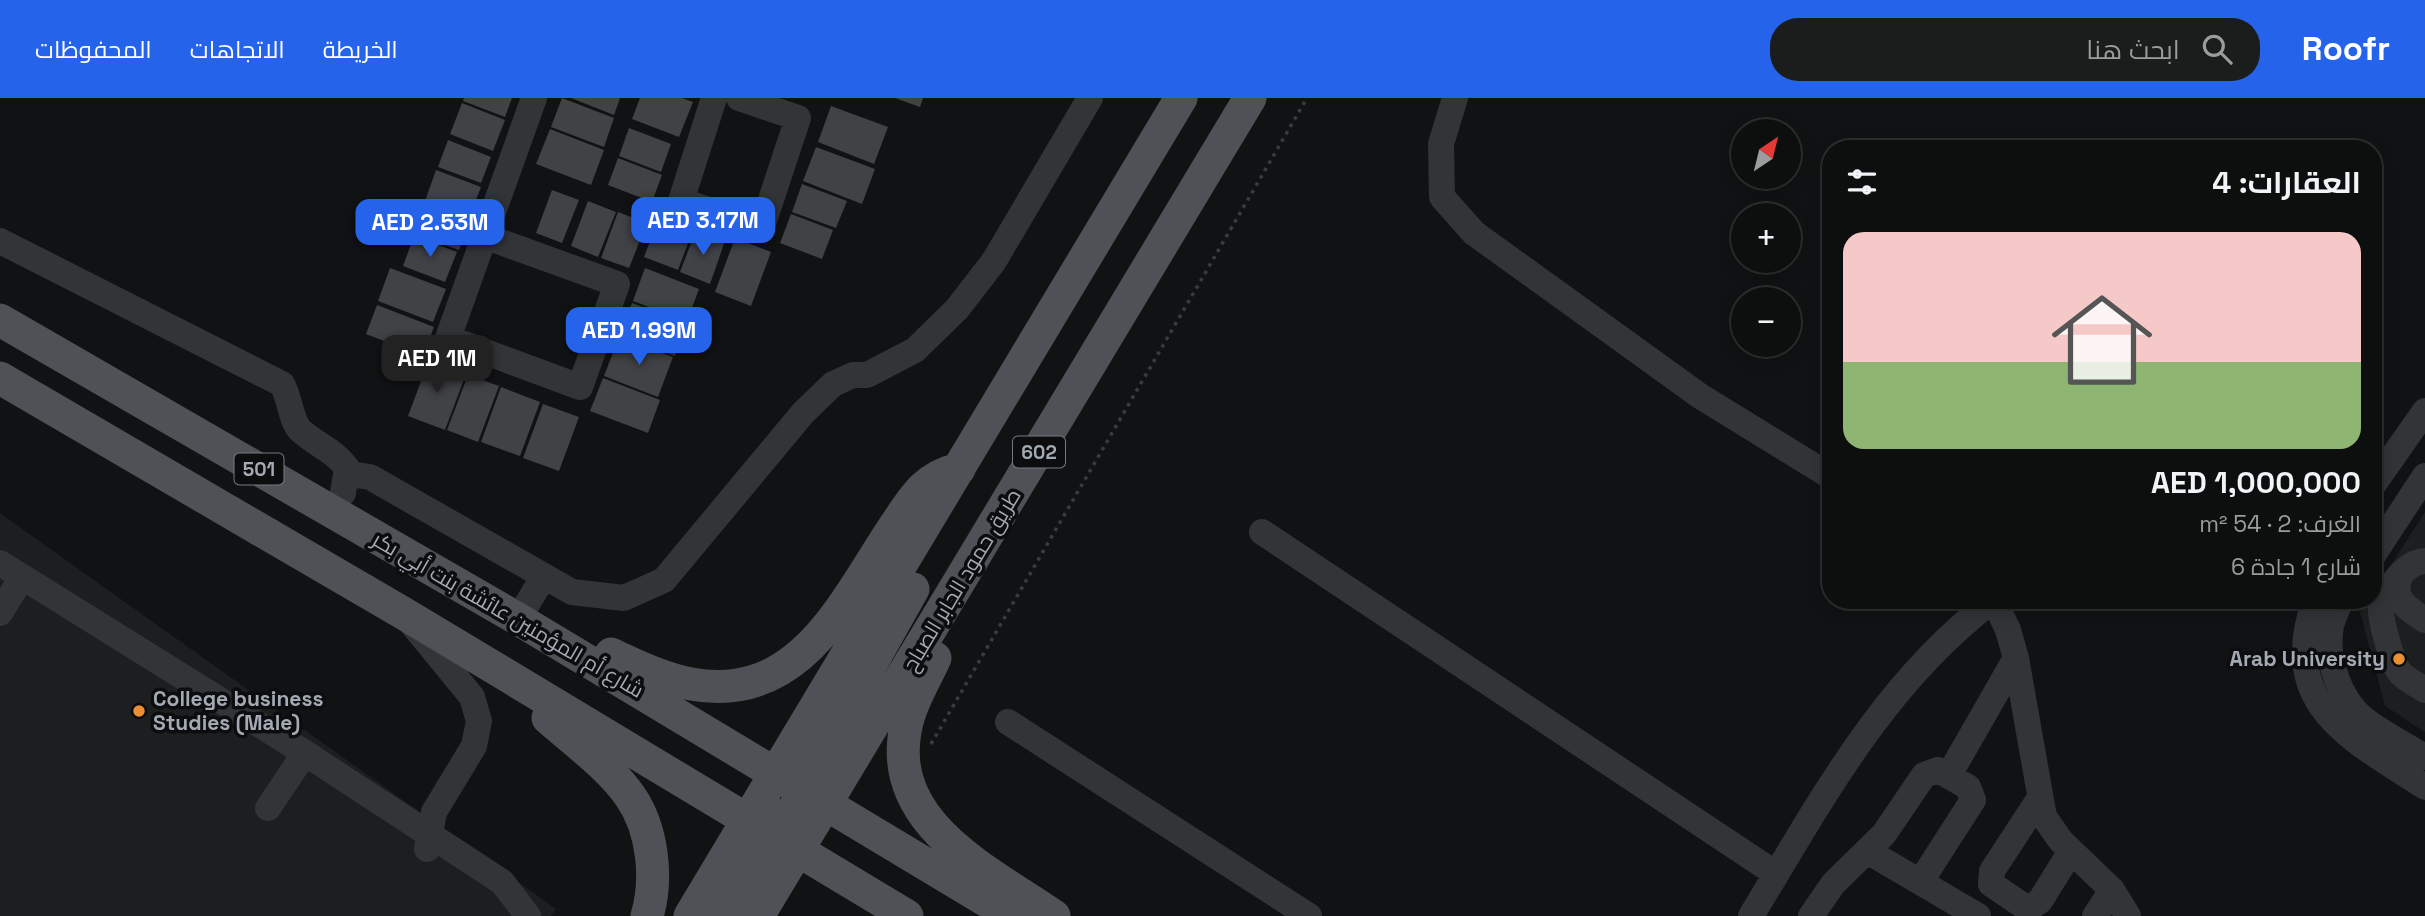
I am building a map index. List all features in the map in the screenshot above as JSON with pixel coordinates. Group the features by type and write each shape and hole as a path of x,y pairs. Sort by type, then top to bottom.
{"main road":[{"name":"602","path":"961,468 1061,294 1181,98"},
{"name":"طريق حمود الجابر الصباح","path":"690,916 772,835 800,789 993,529 1250,98"},
{"name":"شارع أم المؤمنين عائشة بنت أبي بكر","path":"0,320 518,619 1012,916"},
{"name":"501","path":"0,378 403,613 772,835"},
{"path":"518,619 656,674 691,684 755,684 789,665 816,643 912,500 939,474 961,468 954,515 800,789 781,796 772,835 722,916"},
{"path":"993,529 907,721 904,760 908,784 925,818 948,842 1054,916"},
{"path":"482,662 594,758 630,797 647,834 653,879 647,916"},
{"path":"772,835 907,916"},
{"name":"طريق حمود الجابر الصباح","path":"758,916 772,835"}],"street":[{"path":"484,236 617,284 580,387 448,338 484,236 534,98"},
{"path":"714,98 681,201 762,228 798,118 754,100"},
{"path":"346,479 356,475 370,477 572,592 624,598 664,580 803,413 833,384 853,375 867,375 915,350 957,309 994,261 1090,98"},
{"path":"1455,98 1441,144 1442,197 1474,233 1700,396 1822,471"},
{"path":"0,241 282,384 291,399 294,420 300,430 338,455 347,468 338,515"},
{"path":"2382,472 2425,411"},
{"path":"2382,544 2416,502 2425,476"},
{"path":"1262,532 1776,874"},
{"path":"2382,604 2400,575 2409,566 2425,561"},
{"path":"2400,575 2397,586 2399,598 2406,608 2425,620"},
{"path":"518,619 544,576"},
{"path":"7,585 300,760 425,830 502,882 523,911"},
{"path":"1751,916 1888,701 1930,654 1982,609"},
{"path":"1998,609 2008,630 2016,658 2039,799 2051,829 2112,890 2128,916"},
{"path":"2312,609 2305,634 2307,672 2313,695 2327,716 2350,738 2425,787"},
{"path":"2338,609 2331,626 2331,650 2335,675 2345,695 2362,718 2425,757"},
{"path":"2381,609 2396,667 2425,690"},
{"path":"403,613 472,697 479,721 474,746 425,830"},
{"path":"1949,775 2016,658"},
{"path":"1008,722 1309,916"},
{"path":"268,808 300,760"},
{"path":"1811,916 1833,884 1869,852 1924,775 1933,769 1949,775 1971,791 1973,800 1921,881"},
{"path":"2039,799 1992,871 1991,884 2022,905 2031,907 2040,901 2071,851"},
{"path":"1869,852 1921,881 1943,907 1978,916"},
{"path":"2095,916 2112,890"}],"path":[{"path":"929,748 1307,98"}],"shaded area":[{"name":"Arab University","path":"2425,512 2425,732 2385,706 2360,612 2362,609 2382,609 2382,579"},
{"name":"College business Studies (Male)","path":"0,513 556,909 551,916 0,916"}],"building":[{"path":"464,98 512,98 505,117 463,101"},
{"path":"562,98 614,118 604,147 551,127"},
{"path":"571,98 620,98 614,115"},
{"path":"640,98 682,98 693,102 679,137 632,119"},
{"path":"895,98 923,98 920,107"},
{"path":"462,103 505,120 493,151 450,134"},
{"path":"831,106 888,127 874,164 818,142"},
{"path":"629,128 671,144 661,172 619,156"},
{"path":"550,129 604,150 591,185 536,164"},
{"path":"448,140 491,157 481,183 438,167"},
{"path":"816,147 875,169 862,204 803,181"},
{"path":"618,158 662,175 652,202 608,185"},
{"path":"436,170 481,187 468,220 424,204"},
{"path":"802,184 847,201 836,228 792,212"},
{"path":"552,190 579,200 562,243 536,233"},
{"path":"588,201 616,212 598,257 571,246"},
{"path":"425,208 468,225 459,250 415,234"},
{"path":"618,212 647,223 629,268 601,258"},
{"path":"791,214 833,230 822,259 780,243"},
{"path":"659,217 693,230 678,270 644,257"},
{"path":"696,230 725,241 710,284 680,272"},
{"path":"414,236 457,252 445,282 403,266"},
{"path":"735,238 771,252 751,306 715,292"},
{"path":"390,268 446,289 433,322 378,301"},
{"path":"645,268 699,289 687,321 633,301"},
{"path":"632,303 687,324 675,356 620,335"},
{"path":"377,305 434,327 423,356 366,334"},
{"path":"619,337 673,357 658,397 604,376"},
{"path":"429,360 466,374 445,430 408,416"},
{"path":"468,375 499,386 478,442 447,430"},
{"path":"603,378 660,400 648,433 590,411"},
{"path":"501,387 540,402 520,456 481,442"},
{"path":"543,404 579,417 559,471 523,458"}],"place":[{"name":"Arab University","path":"2399,659"},
{"name":"College business Studies (Male)","path":"139,711"}]}
